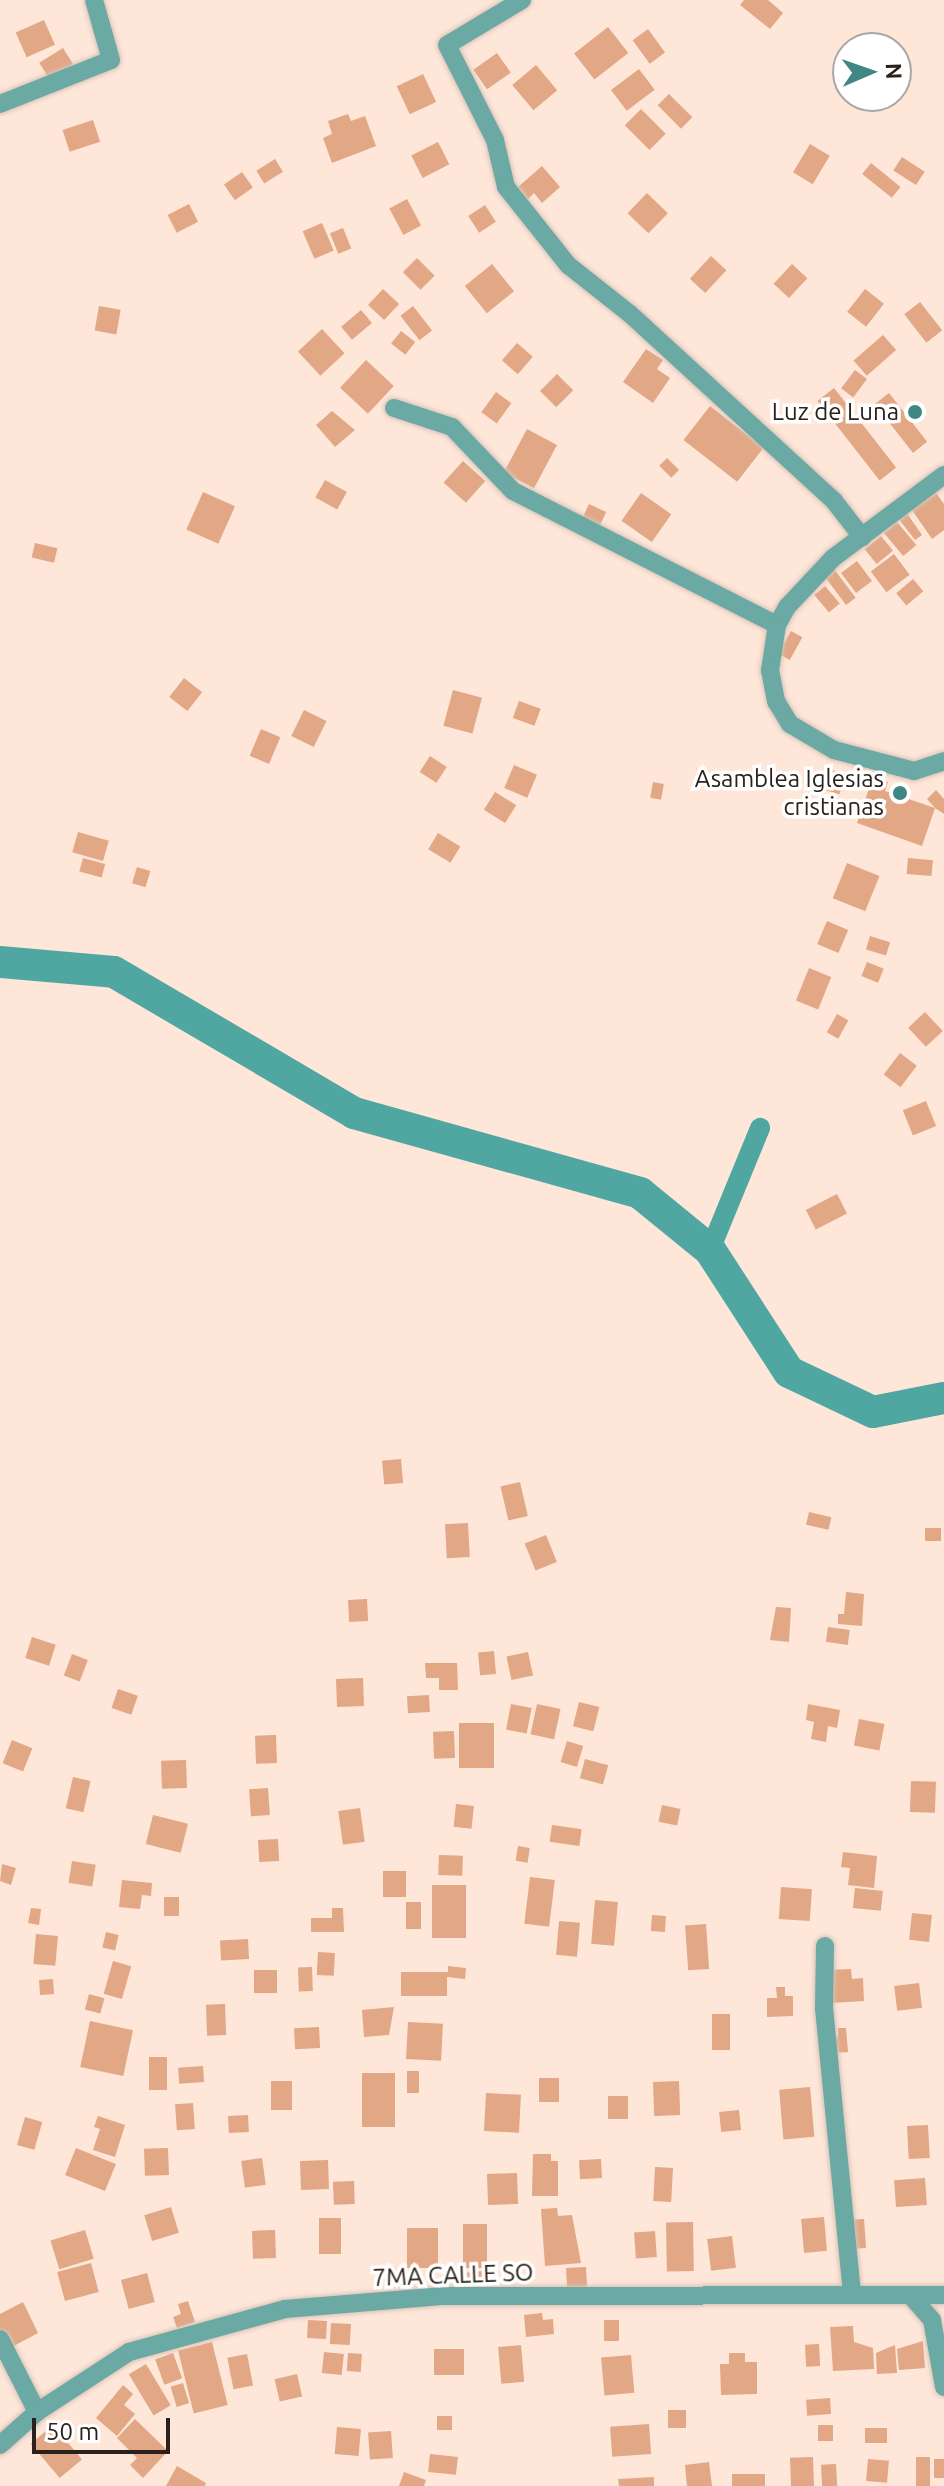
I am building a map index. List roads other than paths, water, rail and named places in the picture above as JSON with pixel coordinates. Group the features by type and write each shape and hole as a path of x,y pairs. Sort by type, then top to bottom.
{"street":[{"path":"0,104 111,60 94,0"},
{"path":"522,0 447,45 495,140 506,187 568,265 630,314 834,501 862,537"},
{"path":"394,408 452,427 513,491 777,625"},
{"path":"944,475 833,558 777,625 770,670 776,701 790,724 834,750 914,771 944,761"},
{"path":"825,1946 824,2008 843,2248 852,2295"},
{"name":"7MA CALLE SO","path":"0,2445 37,2412 129,2352 285,2309 444,2296 944,2295"},
{"path":"912,2297 932,2320 944,2387"},
{"path":"0,2339 37,2412"}],"waterway":[{"path":"0,962 114,972 354,1113 640,1193 710,1250 789,1372 873,1412 944,1398"},
{"path":"710,1250 760,1128"}],"place":[{"name":"Luz de Luna","path":"915,412"},
{"name":"Asamblea Iglesias cristianas","path":"900,793"}]}
